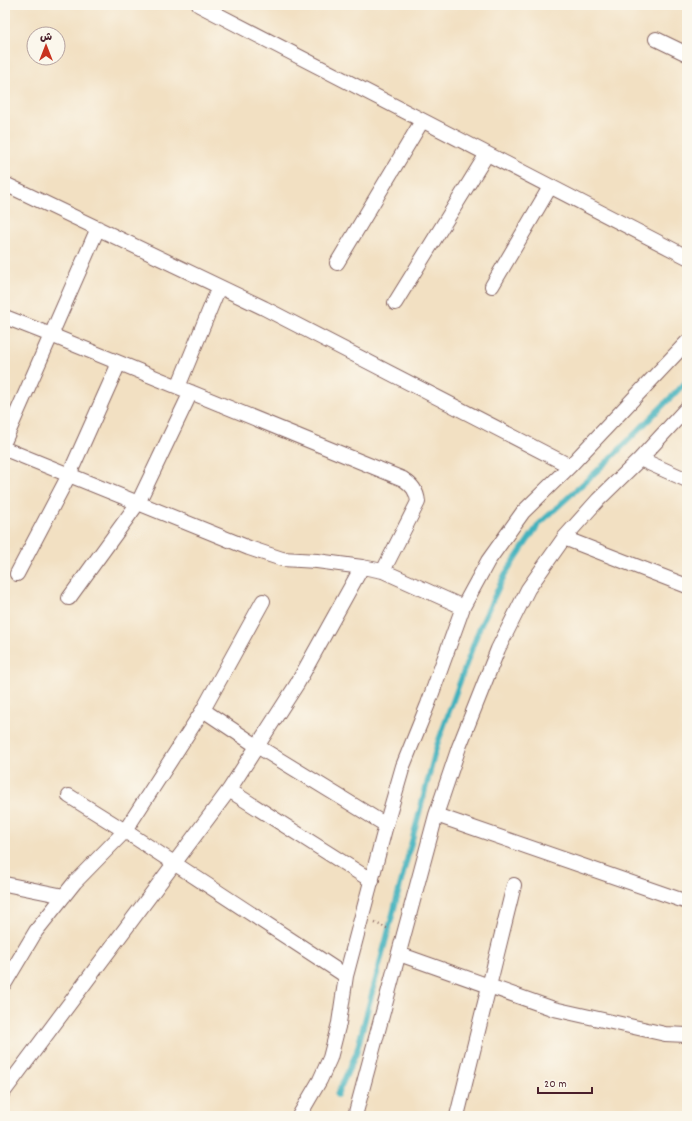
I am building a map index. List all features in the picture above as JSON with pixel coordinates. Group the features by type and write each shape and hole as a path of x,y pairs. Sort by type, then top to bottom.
{"street":[{"path":"199,5 687,257"},
{"path":"656,39 687,54"},
{"path":"337,263 422,121"},
{"path":"395,303 487,154"},
{"path":"5,184 264,308 570,466"},
{"path":"492,286 550,187"},
{"path":"5,440 98,228"},
{"path":"178,387 219,286"},
{"path":"5,317 403,479 415,490 418,496 418,502 383,571"},
{"path":"299,1116 314,1091 330,1058 339,1023 346,976 403,766 428,704 463,607 488,561 523,512 570,466 687,342"},
{"path":"17,574 69,475 119,363"},
{"path":"69,598 138,503 191,392"},
{"path":"355,1116 436,815 459,748 498,649 528,589 564,538 598,500 640,459 687,408"},
{"path":"5,449 249,548 282,559 317,561 383,571 463,607"},
{"path":"640,459 687,480"},
{"path":"564,538 687,586"},
{"path":"5,1090 229,790 297,684 362,567"},
{"path":"5,983 36,931 75,882 125,831 203,710 263,601"},
{"path":"203,710 257,746 386,825"},
{"path":"229,790 372,881"},
{"path":"69,796 346,976"},
{"path":"436,815 687,902"},
{"path":"5,884 64,896"},
{"path":"457,1116 514,885"},
{"path":"399,954 561,1011 665,1034 687,1035"}],"path":[{"path":"369,921 392,930"}],"waterway":[{"path":"337,1095 356,1054 437,745 479,629 505,574 539,524 610,459 687,381"}]}
